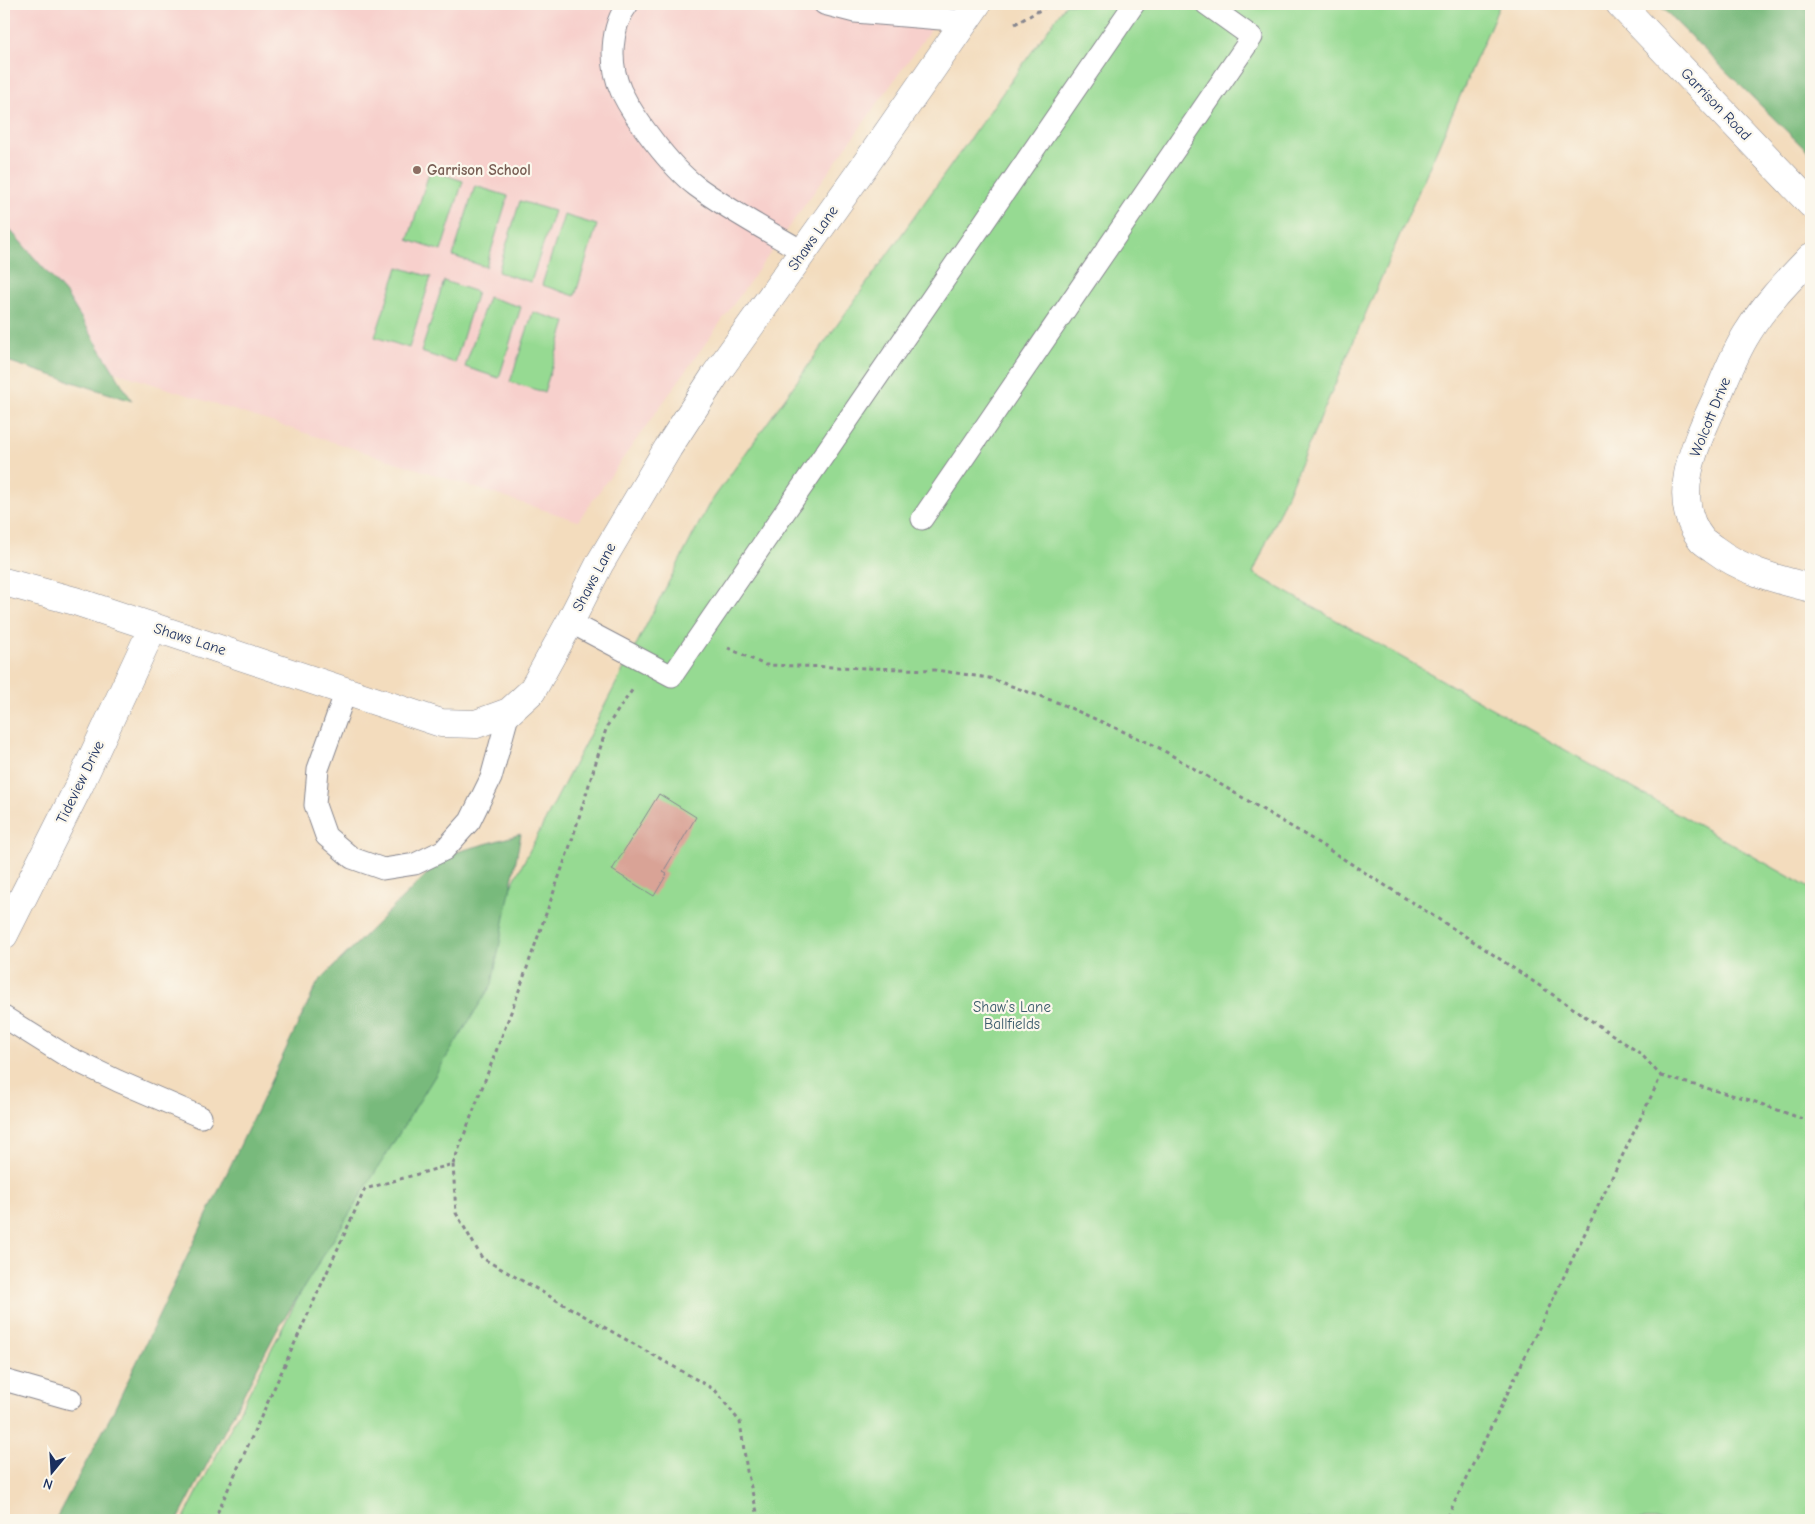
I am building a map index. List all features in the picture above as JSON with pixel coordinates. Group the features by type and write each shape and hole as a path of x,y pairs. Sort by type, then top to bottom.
{"street":[{"name":"Garrison Road","path":"1620,4 1811,204"},
{"name":"Shaws Lane","path":"4,582 75,601 441,723 476,724 508,712 532,691 600,563 668,448 716,374 804,252 971,12"},
{"name":"Wolcott Drive","path":"1811,257 1779,290 1748,332 1693,451 1686,487 1688,516 1702,540 1729,561 1770,577 1811,588"},
{"name":"Tideview Drive","path":"4,936 80,784 154,627"}],"lane":[{"path":"628,4 614,36 614,61 621,90 637,118 664,153 696,185 804,252"},
{"path":"824,4 855,12 971,12"},
{"path":"570,622 672,676 1134,4"},
{"path":"922,519 1252,37 1206,4"},
{"path":"346,691 318,769 315,805 326,836 352,858 383,869 414,864 444,850 470,821 491,778 508,712"},
{"path":"4,1017 68,1057 118,1082 201,1117"},
{"path":"4,1380 71,1399"}],"path":[{"path":"1015,24 1051,4"},
{"path":"700,636 765,665 936,670 989,678 1059,703 1156,746 1312,839 1476,943 1641,1054 1661,1076 1750,1100 1811,1122"},
{"path":"650,664 607,726 572,840 516,999 453,1164 456,1213 482,1258 715,1390 740,1422 747,1471 759,1520"},
{"path":"1446,1520 1661,1076"},
{"path":"214,1520 365,1190 453,1164"}],"shaded area":[{"name":"Garrison School","path":"4,4 949,4 578,521 4,336"}],"green space":[{"name":"Shaw’s Lane Ballfields","path":"1066,4 1500,4 1253,573 1811,889 1811,1520 183,1520 708,506"},
{"path":"1658,4 1811,4 1811,155"},
{"path":"430,170 463,181 441,251 408,240"},
{"path":"475,186 508,196 486,267 453,256"},
{"path":"520,201 554,211 531,282 498,272"},
{"path":"564,215 597,225 575,296 542,285"},
{"path":"4,223 67,295 132,401 4,360"},
{"path":"398,267 431,277 409,348 375,337"},
{"path":"444,281 477,292 455,363 421,352"},
{"path":"488,297 521,307 499,378 465,367"},
{"path":"533,312 566,322 544,392 510,382"},
{"path":"521,834 492,984 276,1332 178,1520 55,1520 112,1414 318,982 446,855"}],"building":[{"path":"659,794 696,817 663,872 667,874 654,896 612,870"}],"place":[{"name":"Garrison School","path":"417,170"}]}
